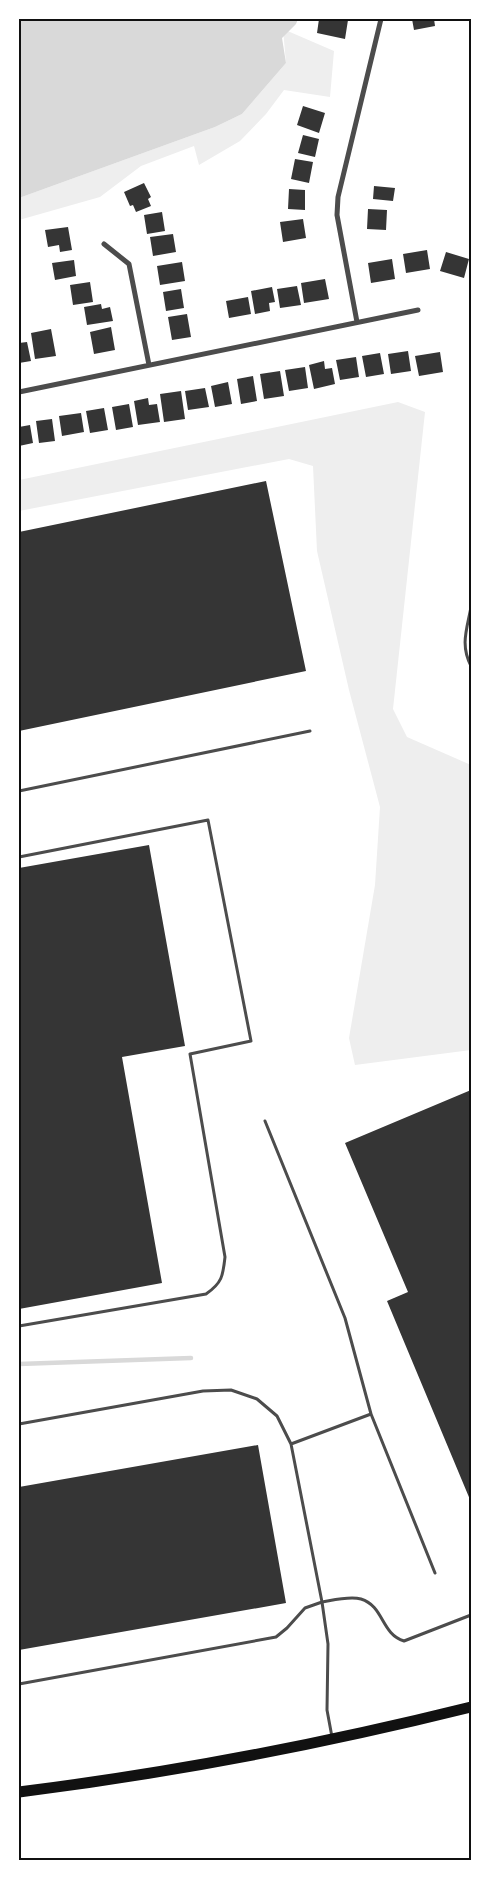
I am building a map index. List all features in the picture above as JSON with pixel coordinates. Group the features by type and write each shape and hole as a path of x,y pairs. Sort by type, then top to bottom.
{"main road":[{"path":"19,1792 176,1769 275,1751 471,1707"}],"street":[{"path":"357,322 337,214 338,197 380,19"},
{"path":"104,244 129,264 149,365"},
{"path":"19,392 418,310"}],"lane":[{"path":"471,607 464,643 466,656 471,666"},
{"path":"19,791 310,731"},
{"path":"19,857 208,820 250,1042 190,1054 225,1257 223,1275 216,1287 206,1294 19,1326"},
{"path":"265,1121 344,1318 371,1414 435,1573"},
{"path":"19,1424 203,1391 230,1390 256,1399 277,1416 291,1444 322,1602 328,1644 327,1710 332,1739"},
{"path":"291,1444 371,1414"},
{"path":"19,1684 258,1642 276,1637 288,1628 305,1608 322,1602 345,1598 360,1599 372,1604 395,1638 404,1640 417,1637 471,1615"}],"shaded area":[{"path":"19,19 298,19 296,24 282,38 286,63 242,114 215,127 19,198"},
{"path":"283,29 334,51 330,97 284,90 266,114 240,141 199,165 194,146 141,166 100,197 19,220 19,198 215,127 242,114 286,63"},
{"path":"398,402 425,412 393,709 407,737 471,765 471,1050 355,1065 349,1038 375,885 380,807 349,690 317,551 313,466 289,459 19,511 19,480"}],"building":[{"path":"319,19 348,20 345,39 317,33"},
{"path":"412,19 434,19 435,26 414,30"},
{"path":"303,106 325,113 319,133 297,125"},
{"path":"303,135 319,139 315,157 298,153"},
{"path":"295,159 313,162 309,183 291,179"},
{"path":"144,183 151,197 148,199 151,206 136,212 133,205 130,206 124,192"},
{"path":"374,186 395,188 393,201 373,199"},
{"path":"289,189 305,190 305,210 288,209"},
{"path":"368,209 387,210 386,230 367,229"},
{"path":"162,212 165,231 147,234 144,215"},
{"path":"303,219 306,238 283,242 280,222"},
{"path":"68,227 72,250 60,252 59,245 48,247 45,230"},
{"path":"173,234 176,252 153,256 150,237"},
{"path":"427,250 430,269 406,273 403,254"},
{"path":"446,252 469,259 464,278 440,271"},
{"path":"392,259 395,279 371,283 368,263"},
{"path":"74,260 76,276 55,280 52,263"},
{"path":"182,262 185,281 160,285 157,266"},
{"path":"325,279 329,299 304,303 301,283"},
{"path":"90,282 93,302 73,305 70,285"},
{"path":"297,286 301,305 280,308 277,289"},
{"path":"272,287 275,302 269,303 270,311 255,314 251,291"},
{"path":"181,289 184,308 166,311 163,292"},
{"path":"248,297 251,314 229,318 226,301"},
{"path":"101,304 102,309 110,307 113,321 87,325 84,307"},
{"path":"187,314 191,337 172,340 168,317"},
{"path":"111,327 115,350 94,354 90,332"},
{"path":"51,329 56,356 35,359 31,333"},
{"path":"27,342 31,361 19,363 19,343"},
{"path":"408,351 411,371 391,374 388,354"},
{"path":"440,352 443,372 419,376 415,356"},
{"path":"380,353 384,374 366,377 362,356"},
{"path":"356,357 359,377 340,380 336,360"},
{"path":"324,361 325,369 332,368 335,384 314,389 309,365"},
{"path":"305,367 308,388 289,391 285,370"},
{"path":"280,371 284,396 264,399 260,374"},
{"path":"253,376 257,401 241,404 237,379"},
{"path":"228,382 232,404 215,407 211,386"},
{"path":"205,388 209,407 188,410 185,391"},
{"path":"181,391 185,419 164,422 160,394"},
{"path":"148,398 149,405 157,404 160,422 138,425 134,401"},
{"path":"129,404 133,427 116,430 112,407"},
{"path":"104,408 108,430 90,433 86,411"},
{"path":"81,413 84,432 62,436 59,416"},
{"path":"52,419 55,441 39,443 36,421"},
{"path":"30,425 33,443 19,446 19,427"},
{"path":"266,481 306,671 19,731 19,532"},
{"path":"149,845 185,1046 122,1057 162,1283 19,1309 19,868"},
{"path":"471,1090 471,1502 387,1301 408,1292 345,1143"},
{"path":"258,1445 286,1603 19,1650 19,1487"}],"waterway":[{"path":"19,1364 191,1358"}]}
